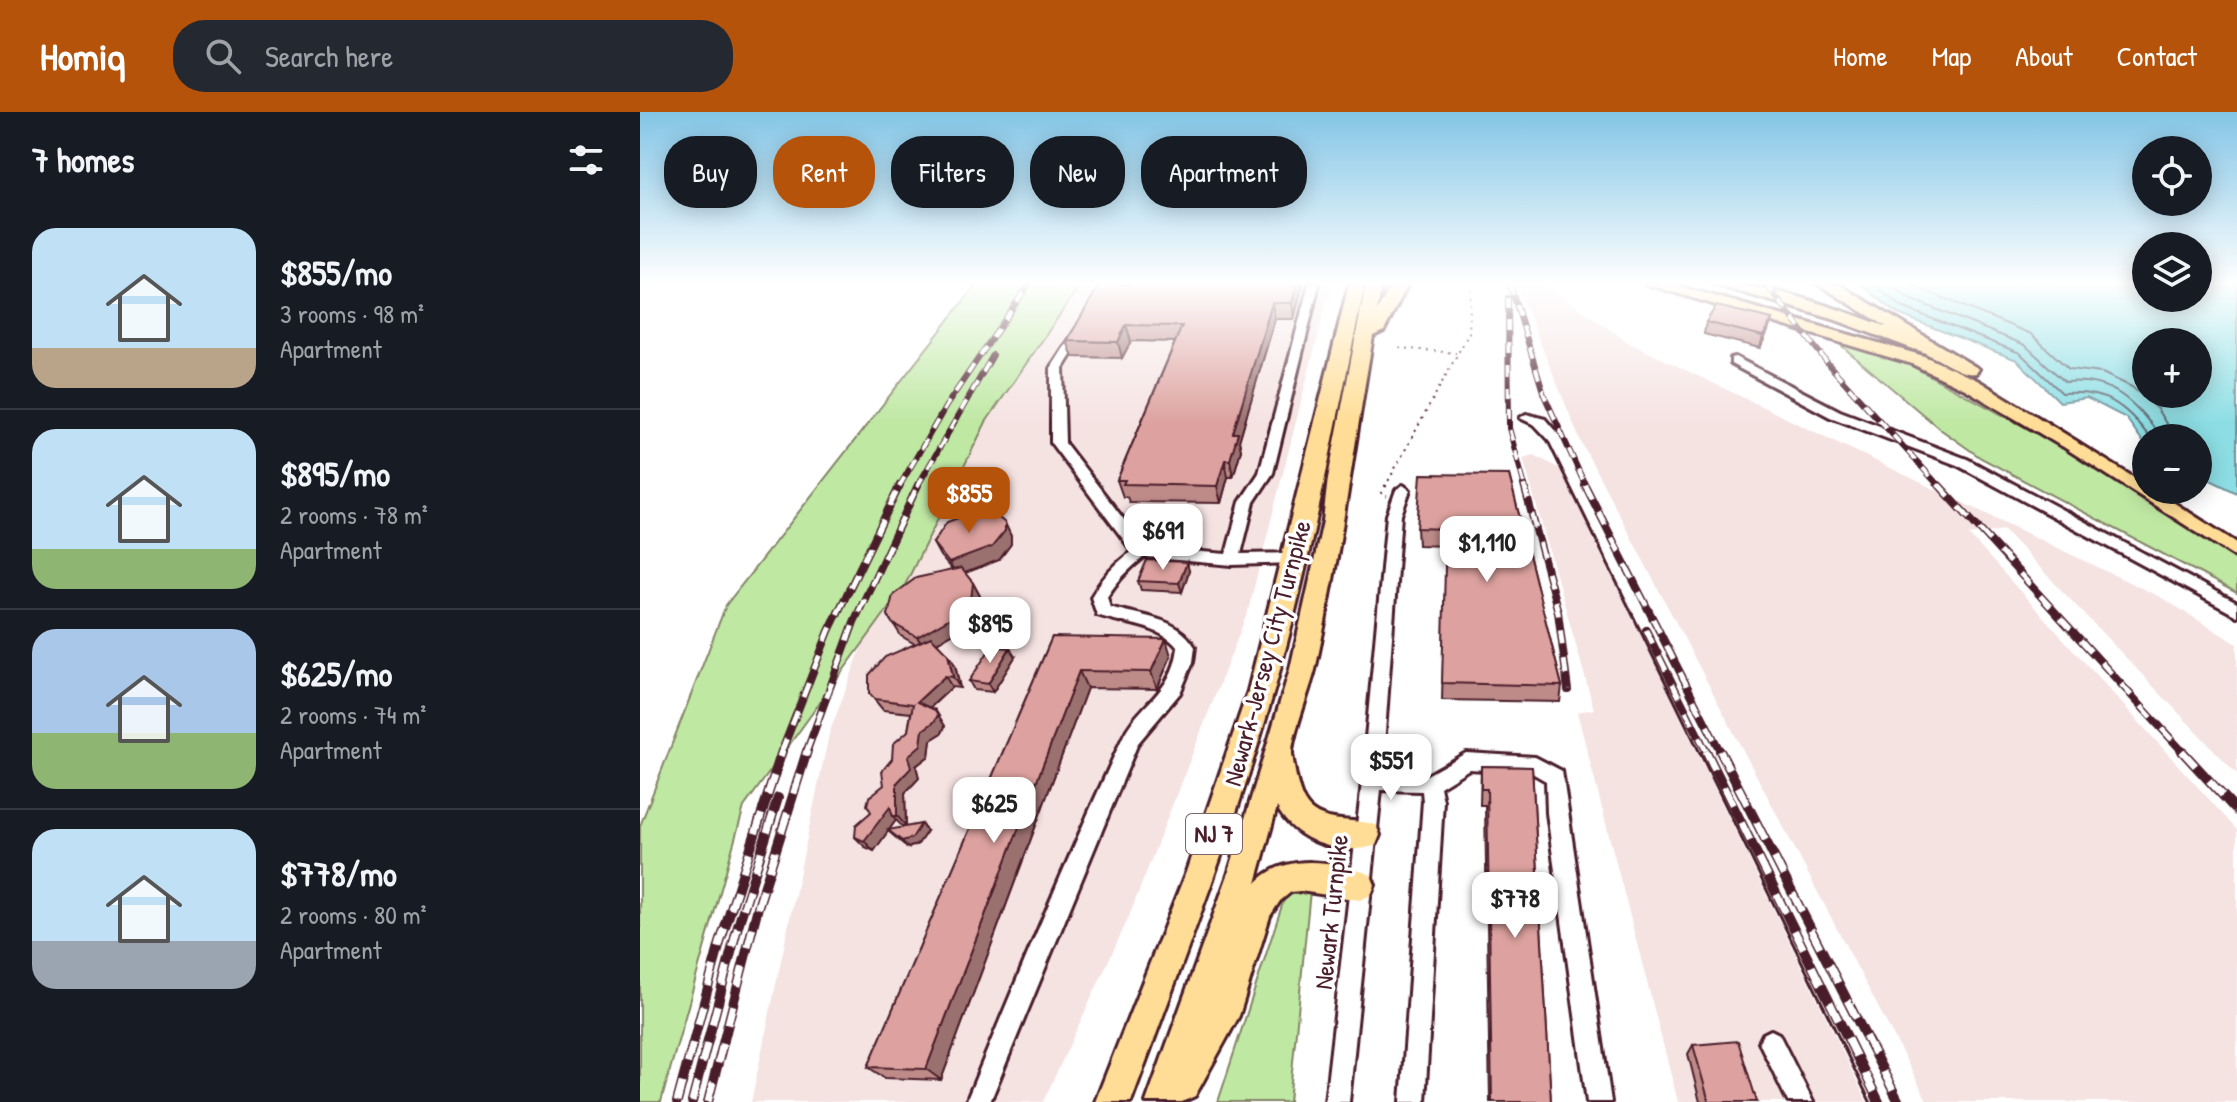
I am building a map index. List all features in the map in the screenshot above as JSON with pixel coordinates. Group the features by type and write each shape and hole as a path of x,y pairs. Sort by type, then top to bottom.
{"highway":[{"path":"1328,406 1337,330"},
{"name":"Newark-Jersey City Turnpike","path":"1113,1102 1225,806 1268,665 1346,330"},
{"name":"Newark-Jersey City Turnpike","path":"1164,1102 1218,953 1281,751 1309,645 1334,521 1338,478 1365,330"},
{"path":"1334,521 1349,478 1375,330"},
{"path":"1821,330 1878,346"},
{"path":"1829,330 1958,378 2068,442"},
{"path":"1882,330 1936,353 2068,442"},
{"path":"1904,330 1972,370 2068,442"},
{"path":"1281,751 1288,796 1304,824 1324,832 1365,835"},
{"path":"1171,1102 1222,1017 1251,925 1268,892 1282,881 1298,877 1360,885"}],"main road":[{"path":"2068,442 2237,552"}],"street":[{"path":"1080,330 1057,368 1058,443 1141,552"},
{"path":"1232,560 1247,502 1266,473 1302,330"},
{"path":"1735,361 1835,414 1962,462 2237,610"},
{"path":"1526,418 1540,422 1555,439 1885,1102"},
{"name":"Newark Turnpike","path":"1337,1102 1371,781 1394,515 1401,494"},
{"path":"978,1102 1131,739 1174,688 1185,662 1187,647 1180,637 1153,621 1119,618 1103,611 1099,597 1106,584 1117,569 1141,552 1232,560 1295,558"},
{"path":"1371,781 1430,783 1466,761 1535,765 1555,777 1557,813 1599,1102"},
{"path":"1413,1102 1433,801 1430,783"},
{"path":"1771,1042 1801,1102"}],"path":[{"path":"1401,494 1381,494 1468,330"},
{"path":"1399,348 1456,353"}],"shaded area":[{"path":"1049,330 1319,330 1248,611 1128,919 1043,1102 751,1102 829,734 863,643 904,587 986,422"},
{"path":"1535,330 1611,330 1629,343 2162,598 2237,644 2237,774 2004,530 1969,535 2237,830 2237,1102 1928,1102 1581,442"},
{"path":"1534,455 1560,469 1867,1102 1678,1102 1577,712 1594,709 1523,458"}],"green space":[{"path":"941,330 1049,330 986,422 904,587 744,807 661,1102 640,1102 640,826 726,605"},
{"path":"1837,342 1871,347 1910,365 2132,485 2132,504 2168,504 2227,536 2237,543 2237,593 1981,458 1940,429"},
{"path":"1287,890 1310,891 1289,1102 1218,1102"}],"water":[{"path":"1940,330 2132,330 2132,408 2212,408 2212,330 2237,330 2237,493 2212,481 2212,424 2132,426 2126,418 2087,398 2060,402 2017,360"}],"building":[{"path":"1073,330 1124,330 1118,342 1067,341"},
{"path":"1180,330 1264,330 1233,433 1238,433 1230,460 1225,460 1217,486 1123,484 1125,480 1117,480"},
{"path":"1739,330 1766,330 1763,336"},
{"path":"1421,474 1509,475 1562,686 1442,683 1446,529 1417,528"},
{"path":"971,513 993,513 1005,523 1005,531 992,547 949,563 933,543 947,522"},
{"path":"1147,560 1187,562 1179,583 1138,581"},
{"path":"961,568 973,583 971,600 964,610 917,637 892,623 888,615 893,595 916,578"},
{"path":"931,637 948,654 953,677 945,676 917,702 935,710 938,715 923,730 921,745 908,756 911,768 897,783 897,816 893,816 890,807 864,841 855,837 856,825 871,812 867,805 869,797 884,785 882,771 892,759 893,744 908,731 913,704 875,699 869,693 869,675 885,657"},
{"path":"1052,637 1166,639 1151,672 1079,671 926,1069 868,1067"},
{"path":"992,646 1010,648 988,684 969,681"},
{"path":"1481,766 1532,767 1551,1102 1492,1102 1487,789 1481,789"},
{"path":"921,824 912,838 902,841 888,830"},
{"path":"1738,1041 1757,1102 1709,1102 1693,1045"}],"railway":[{"path":"899,487 946,406 998,330"},
{"path":"1508,330 1509,428 1525,487"},
{"path":"1524,330 1544,395 1586,487"},
{"path":"1802,330 1829,365 1940,487"},
{"path":"917,486 993,355"},
{"path":"1524,485 1558,612 1568,690"},
{"path":"1939,485 2184,753"},
{"path":"806,753 854,622 917,486"},
{"path":"781,753 829,631 899,487"},
{"path":"1586,487 1721,753"},
{"path":"1646,630 1707,753"},
{"path":"677,1102 720,943 782,751"},
{"path":"708,1102 758,907 807,751"},
{"path":"1706,751 1879,1102"},
{"path":"1720,751 1899,1102"},
{"path":"2182,751 2237,811"},
{"path":"692,1102 738,926 778,798"}]}
